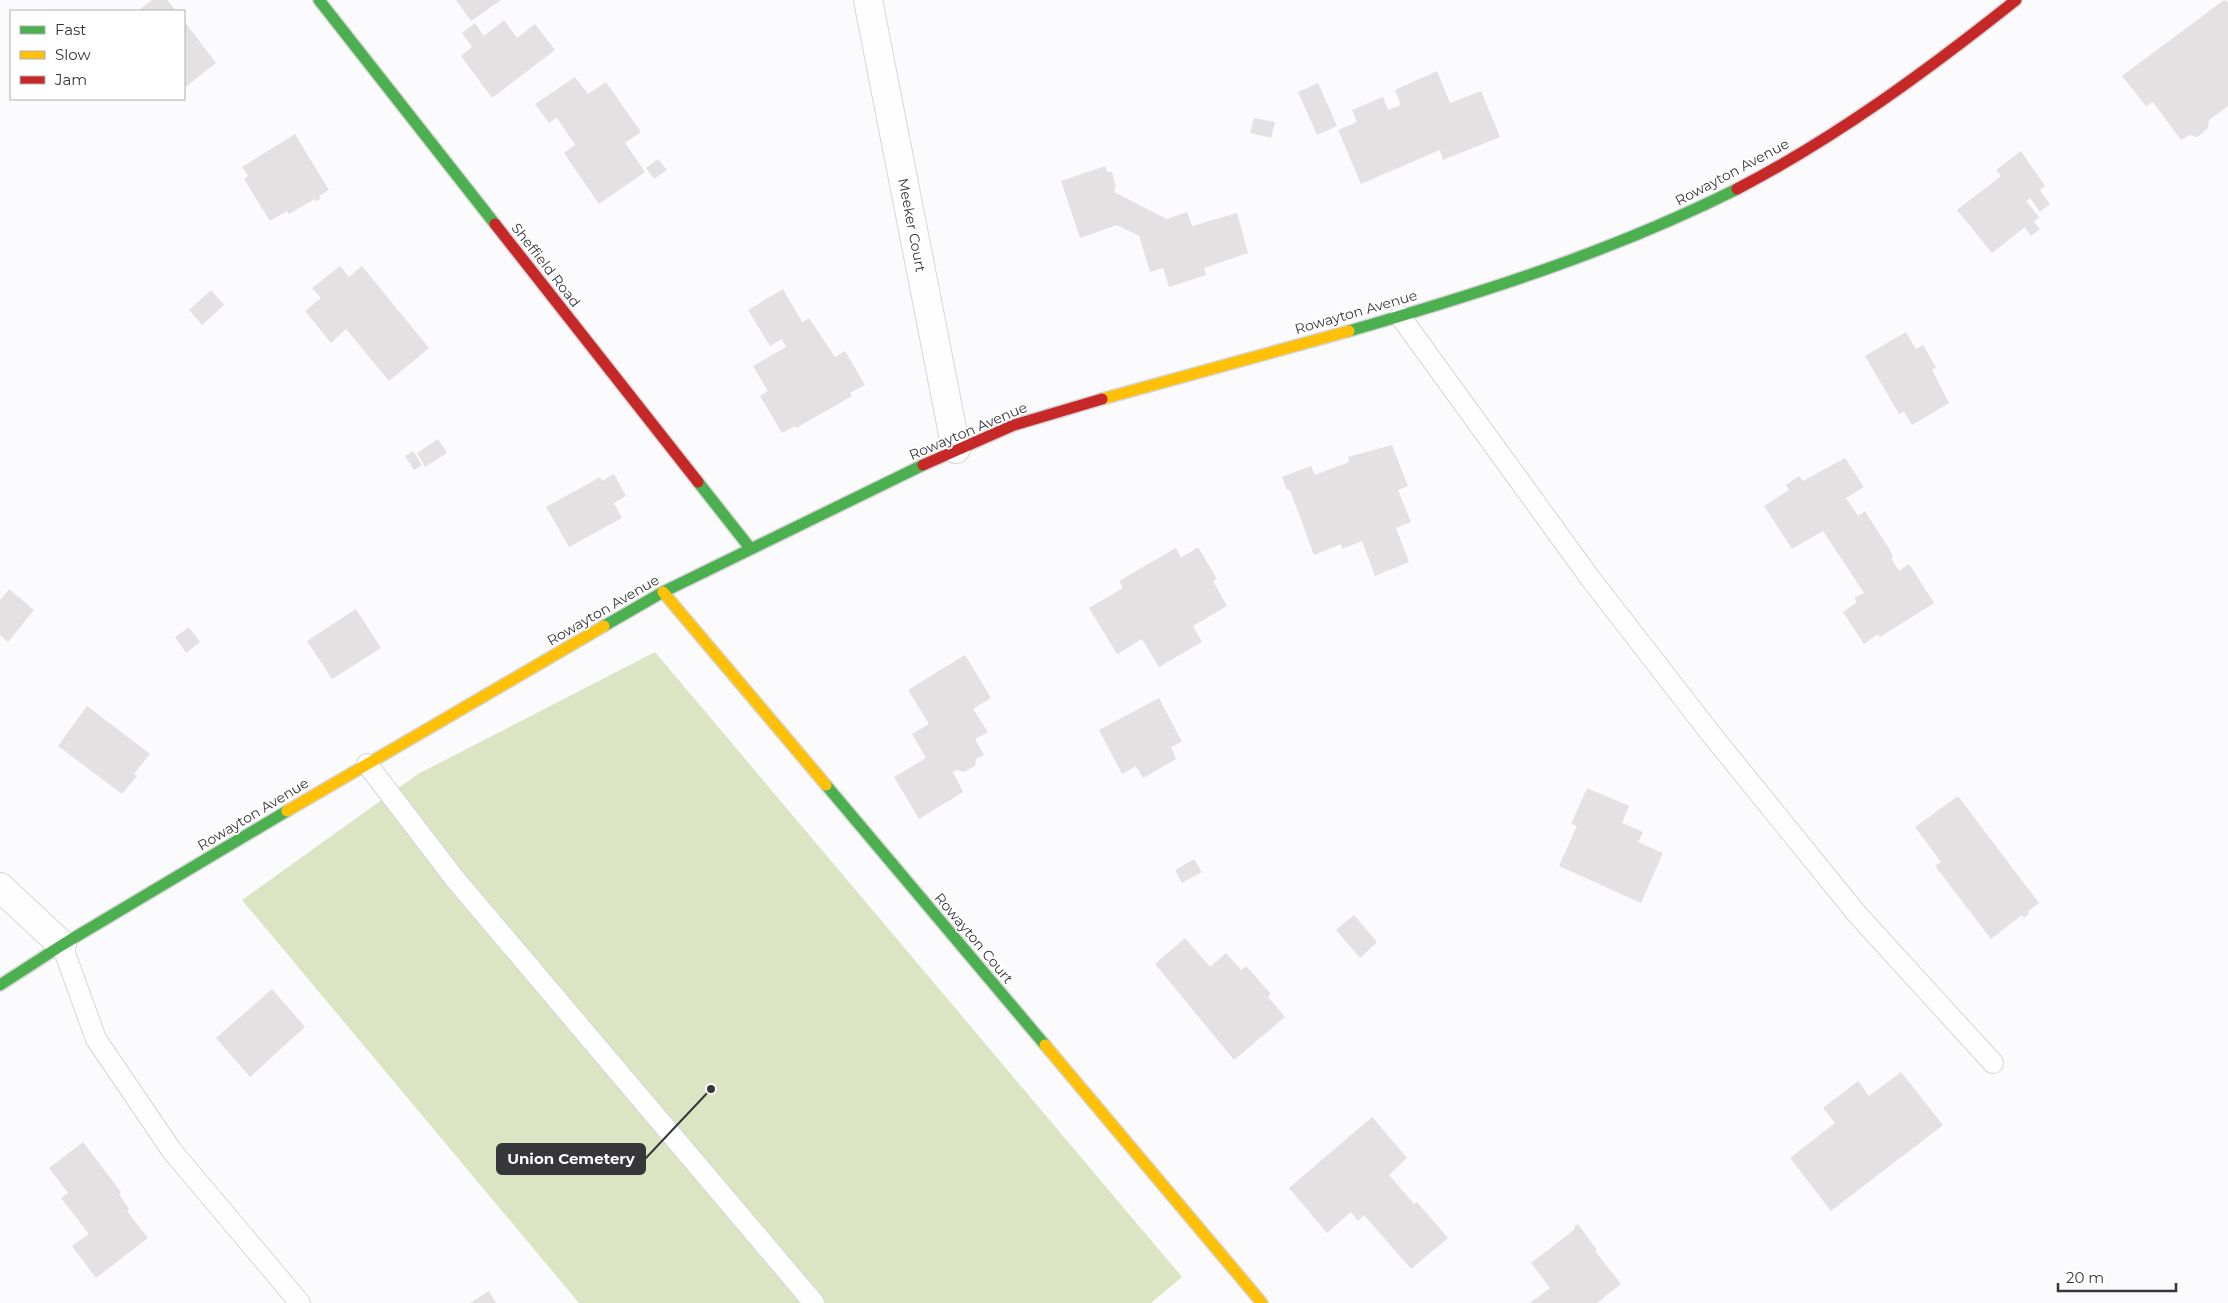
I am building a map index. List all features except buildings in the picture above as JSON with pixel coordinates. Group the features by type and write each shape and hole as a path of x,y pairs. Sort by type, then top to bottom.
{"street":[{"name":"Sheffield Road","path":"319,0 750,548"},
{"name":"Meeker Court","path":"868,0 956,449"},
{"name":"Rowayton Avenue","path":"0,985 62,945 663,592 750,548 956,449 1014,425 1068,408 1400,316 1520,279 1637,236 1722,198 1822,141 1920,76 2016,0"},
{"name":"Rowayton Court","path":"663,592 1262,1303"},
{"path":"0,887 62,945"}],"lane":[{"path":"1400,316 1590,578 1711,734 1856,914 1993,1063"},
{"path":"368,764 455,879 814,1303"},
{"path":"62,945 96,1039 172,1151 300,1303"}],"green space":[{"path":"655,652 1182,1277 1151,1303 579,1303 242,900 418,774"}],"traffic: fast":[{"path":"319,0 495,224"},
{"path":"1349,331 1498,286 1546,269 1690,212 1737,189"},
{"path":"604,626 663,592 923,465"},
{"path":"698,482 750,548"},
{"path":"826,785 1045,1045"},
{"path":"0,985 62,945 287,811"}],"traffic: slow":[{"path":"1102,399 1349,331"},
{"path":"663,592 826,785"},
{"path":"287,811 604,626"},
{"path":"1045,1045 1262,1303"}],"traffic: jam":[{"path":"1737,189 1846,125 1915,77 2016,0"},
{"path":"495,224 698,482"},
{"path":"923,465 1014,425 1102,399"}],"place":[{"name":"Union Cemetery","path":"711,1089"}]}
